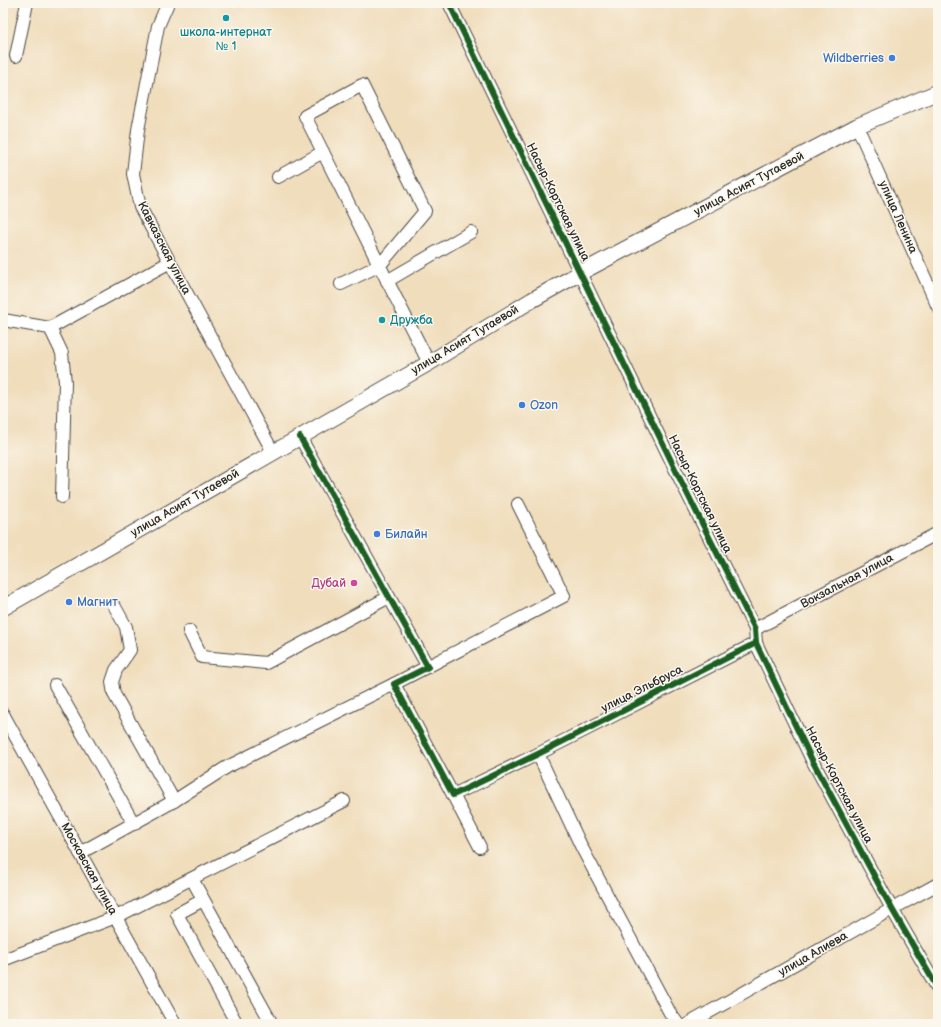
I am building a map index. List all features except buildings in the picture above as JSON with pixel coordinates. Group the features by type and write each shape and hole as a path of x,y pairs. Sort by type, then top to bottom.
{"main road":[{"name":"улица Асият Тутаевой","path":"3,608 429,363 532,300 580,273 858,126 938,92"}],"street":[{"path":"16,56 27,3"},
{"name":"Кавказская улица","path":"168,3 158,26 138,130 133,174 140,207 273,452"},
{"name":"Насыр-Кортская улица","path":"449,3 679,477 755,629 756,643 812,760 892,909 938,989"},
{"path":"341,284 380,265 426,211 362,85 305,116 380,265 387,281 429,363"},
{"name":"улица Ленина","path":"858,126 938,307"},
{"path":"278,177 323,152"},
{"path":"387,281 471,232"},
{"path":"3,320 50,328 170,262"},
{"path":"50,328 62,353 65,382 62,497"},
{"path":"300,437 428,667"},
{"path":"80,853 174,801 227,767 428,667 564,596 518,504"},
{"name":"Вокзальная улица","path":"755,629 938,533"},
{"path":"188,631 202,657 266,663 389,597"},
{"path":"115,608 126,627 130,650 116,670 112,682 114,694 174,801"},
{"name":"улица Эльбруса","path":"453,795 538,754 756,643"},
{"path":"394,684 480,847"},
{"path":"55,685 134,824"},
{"name":"Московская улица","path":"3,714 175,1024"},
{"path":"538,754 582,848 670,1013 678,1024"},
{"path":"3,960 116,917 344,801"},
{"path":"192,879 272,1024"},
{"name":"улица Алиева","path":"688,1024 938,884"},
{"path":"203,900 176,914 237,1024"}],"cycle path":[{"path":"449,3 679,477 755,629 756,643 812,760 892,909 938,989"},
{"path":"300,437 428,667 394,684 453,795 538,754 756,643"}],"place":[{"name":"школа-интернат № 1","path":"226,18"},
{"name":"Wildberries","path":"892,58"},
{"name":"Дружба","path":"382,320"},
{"name":"Ozon","path":"522,405"},
{"name":"Билайн","path":"377,534"},
{"name":"Дубай","path":"354,583"},
{"name":"Магнит","path":"69,602"}]}
